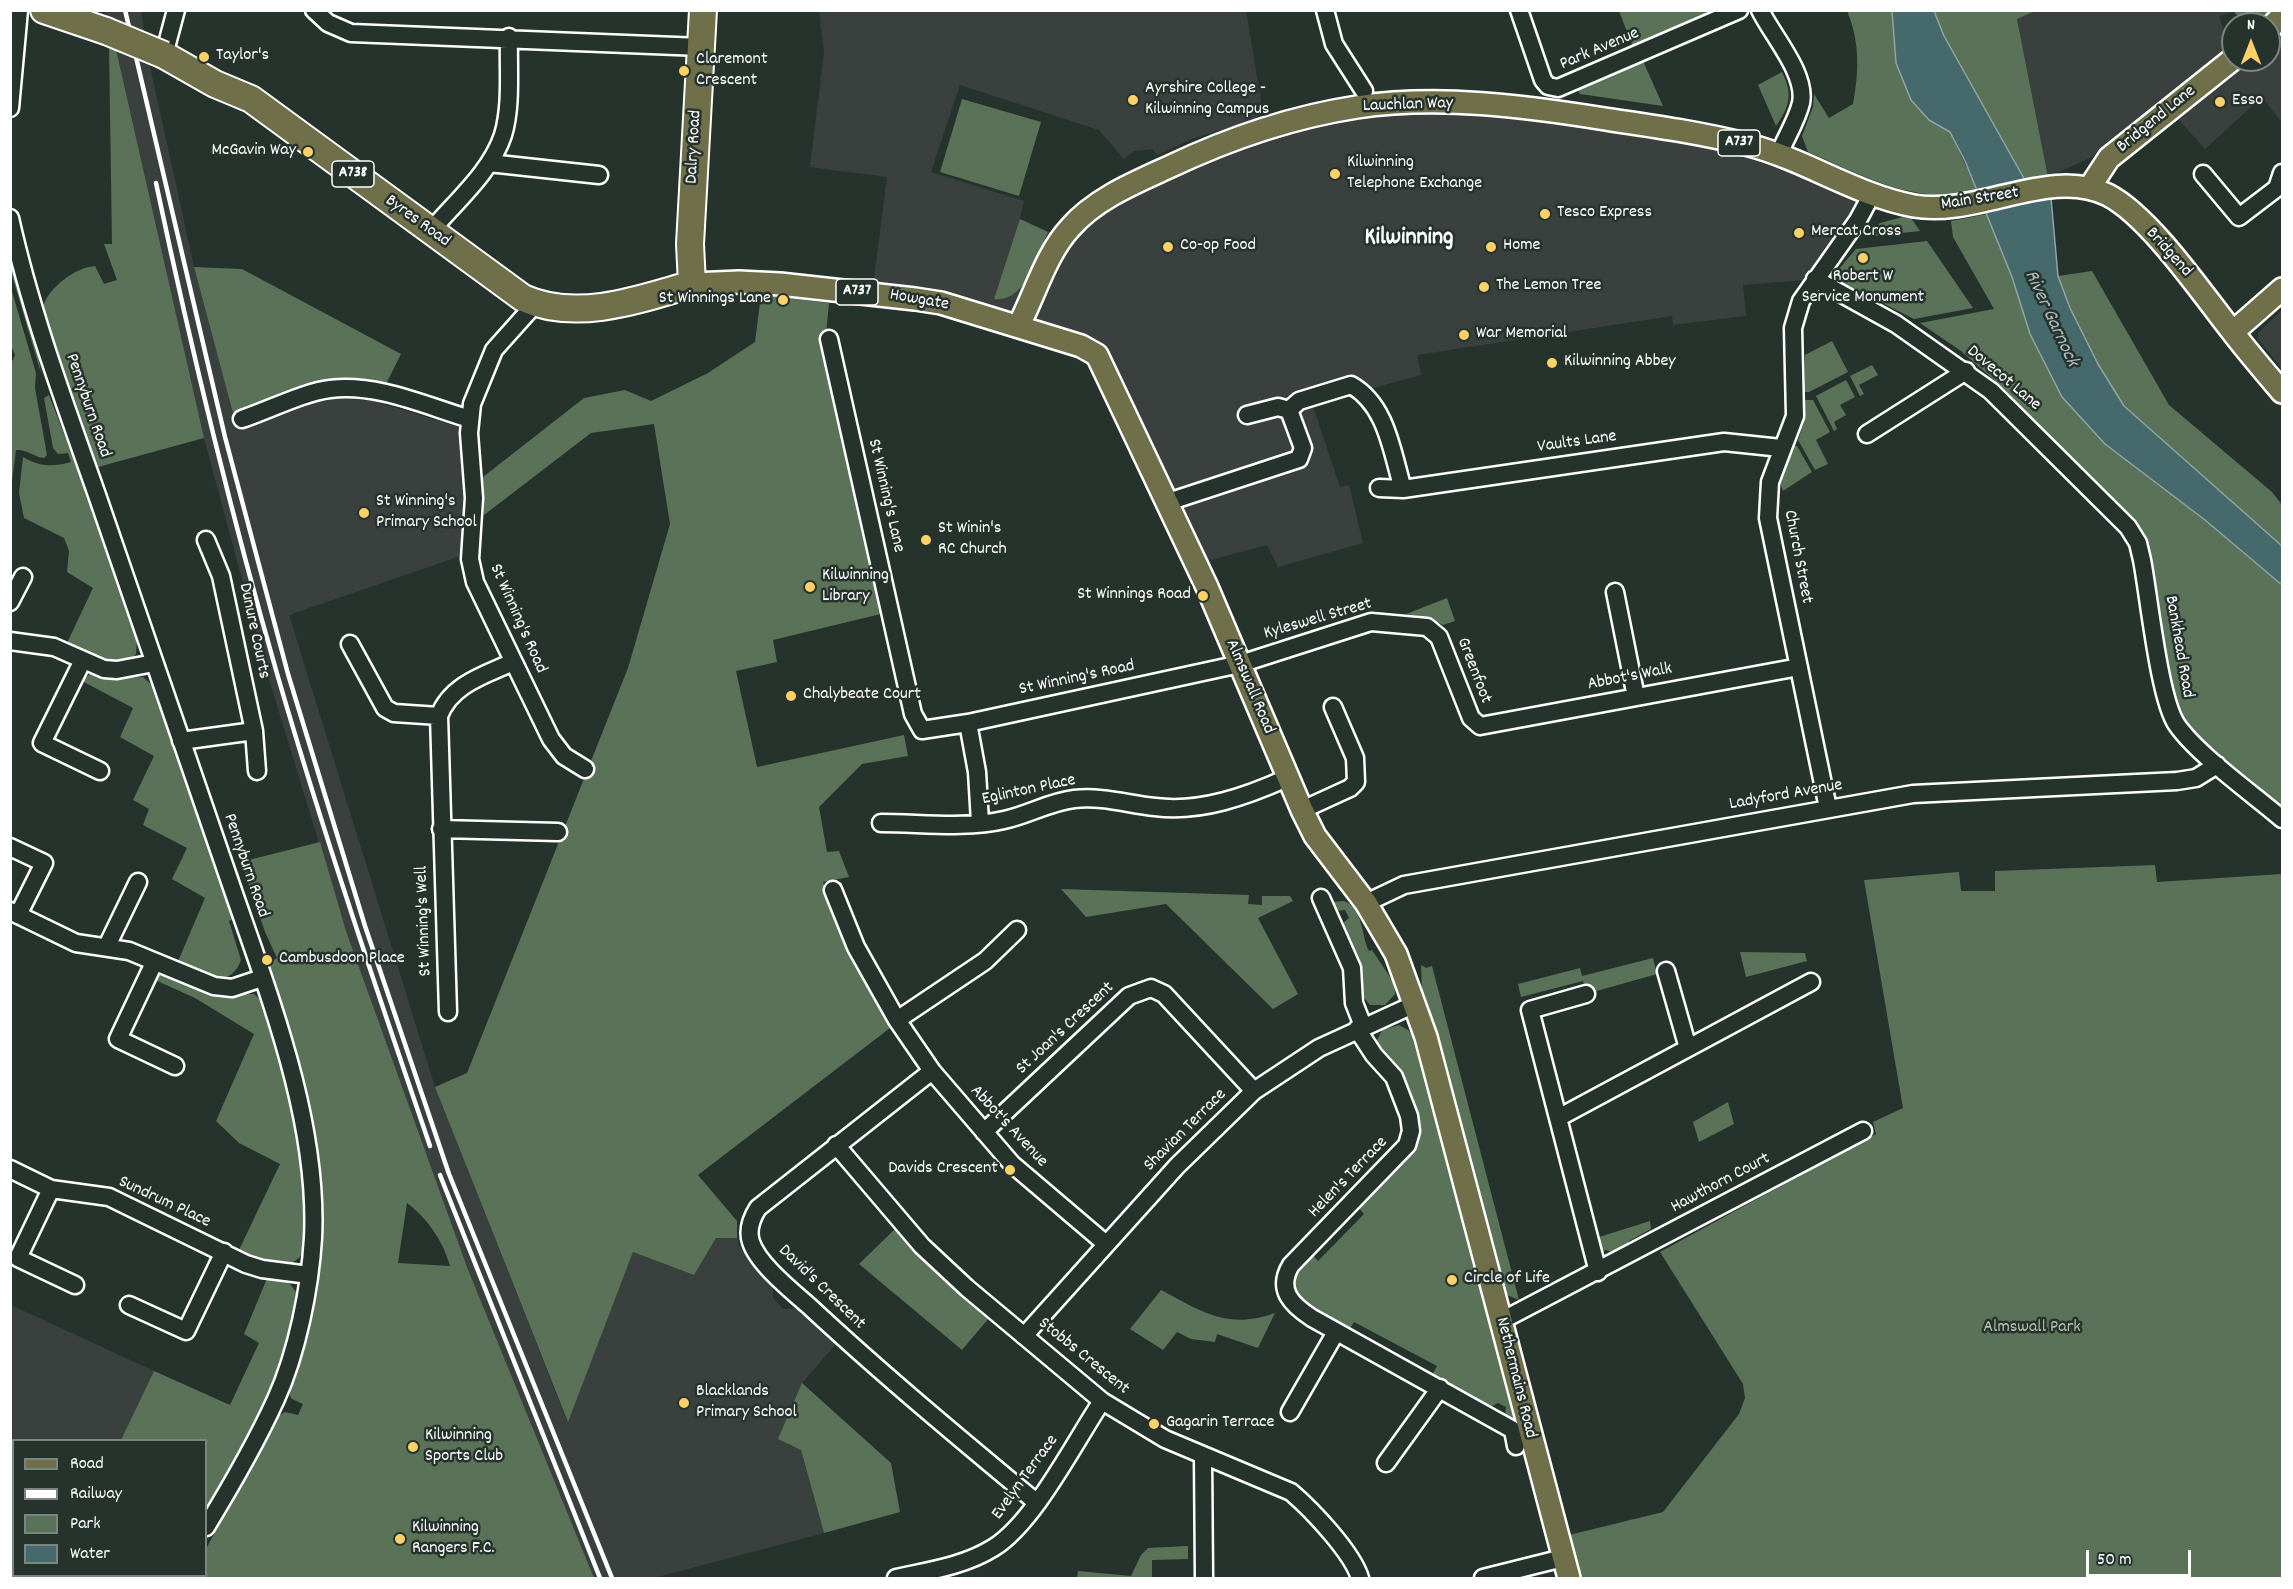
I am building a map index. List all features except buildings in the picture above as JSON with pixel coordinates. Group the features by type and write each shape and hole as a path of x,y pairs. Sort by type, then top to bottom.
{"highway":[{"name":"A738","path":"44,10 106,31 164,56"},
{"name":"Dalry Road","path":"693,284 690,250 703,10"},
{"name":"Byres Road","path":"164,56 214,84 251,99 511,291 536,303 571,309 618,304 693,284"}],"main road":[{"name":"Bridgend Lane","path":"2090,187 2109,158 2221,69"},
{"name":"Lauchlan Way","path":"1019,325 1062,238 1096,205 1200,153 1308,117 1382,105 1425,102 1497,105 1674,130 1779,154 1872,194"},
{"name":"Main Street","path":"1872,194 1916,206 1964,206 2052,187 2090,187"},
{"name":"Bridgend","path":"2090,187 2121,204 2157,238 2233,333"},
{"name":"Howgate","path":"693,284 720,282 780,284 906,297 941,303 1019,325 1081,346 1092,351 1100,359"},
{"path":"2233,333 2283,289"},
{"name":"A737","path":"2233,333 2283,392"},
{"name":"Almswall Road","path":"1100,359 1168,502 1302,810 1315,836 1366,903 1404,971 1415,1004"},
{"name":"Nethermains Road","path":"1415,1004 1569,1578"}],"street":[{"path":"10,108 20,10"},
{"path":"164,56 177,10"},
{"path":"314,10 328,22 351,33 509,37 701,47"},
{"path":"1325,10 1334,44 1364,92"},
{"name":"Park Avenue","path":"1519,10 1543,80 1552,88 1563,87 1739,10"},
{"path":"1760,10 1797,75 1802,92 1800,109 1779,154"},
{"path":"430,232 489,163 506,122 509,37"},
{"path":"489,163 599,175"},
{"path":"2204,174 2239,217 2277,188 2282,177"},
{"name":"Church Street","path":"1828,808 1767,509 1770,482 1795,416 1792,328 1801,301 1858,220 1872,194"},
{"name":"Pennyburn Road","path":"10,218 40,330 262,978 296,1088 310,1157 314,1202 309,1275 298,1326 277,1397 207,1525"},
{"name":"Dovecot Lane","path":"1815,279 1896,324 1966,371 2011,409 2128,527 2138,543"},
{"name":"St Winning's Road","path":"536,303 494,351 477,387 470,419 474,498 470,558 472,571 513,662 557,749 585,769"},
{"name":"St Winning's Lane","path":"829,339 913,714 922,730"},
{"path":"1868,434 1966,371"},
{"path":"1289,410 1299,400 1352,385 1362,391 1382,418 1403,489"},
{"path":"242,419 327,389 349,387 372,390 470,419"},
{"path":"1246,416 1278,407 1289,410"},
{"path":"1168,502 1299,459 1303,448 1289,410"},
{"name":"Vaults Lane","path":"1379,488 1403,489 1724,442 1781,448"},
{"name":"Dunure Courts","path":"206,540 221,576 254,732 257,771"},
{"name":"Bankhead Road","path":"2138,543 2170,711 2176,724 2217,765 2283,819"},
{"path":"10,602 23,577"},
{"path":"1614,592 1636,697"},
{"name":"Kyleswell Street","path":"1240,664 1379,620 1428,627 1439,637"},
{"name":"Greenfoot","path":"1439,637 1471,718"},
{"path":"10,641 44,645 117,670 154,663"},
{"path":"350,644 385,708 394,712 439,716 443,705 462,686 513,662"},
{"path":"83,660 42,743 100,771"},
{"name":"St Winning's Road","path":"922,730 968,723 1240,664"},
{"name":"Abbot's Walk","path":"1471,718 1475,724 1485,726 1799,666"},
{"path":"1302,810 1350,788 1356,782 1355,758 1333,707"},
{"name":"St Winning's Well","path":"439,716 448,1012"},
{"path":"968,723 976,772 980,822"},
{"path":"181,741 254,732"},
{"name":"Ladyford Avenue","path":"1366,903 1404,885 1913,794 2187,780 2196,778 2217,765"},
{"name":"Eglinton Place","path":"882,823 1004,820 1051,804 1074,799 1109,798 1156,807 1204,805 1253,793 1287,778"},
{"path":"441,829 558,832"},
{"path":"10,847 44,863 14,913 39,927 76,943 129,951 193,980 222,988 232,988 262,978"},
{"path":"107,946 138,882"},
{"name":"Abbot's Avenue","path":"833,890 856,947 897,1020 932,1071 1012,1164 1106,1244"},
{"name":"Helen's Terrace","path":"1321,898 1352,968 1354,1003 1360,1027 1374,1055 1394,1077 1409,1116 1411,1131 1407,1145 1288,1271 1285,1287 1294,1306 1336,1332 1513,1430 1516,1446"},
{"path":"897,1020 985,961 1017,930"},
{"path":"154,963 118,1039 175,1066"},
{"path":"1666,971 1688,1048"},
{"path":"1558,1118 1811,982"},
{"name":"St Joan's Crescent","path":"984,1132 1130,996 1151,988 1164,994 1254,1090"},
{"path":"1586,994 1530,1010 1598,1272"},
{"name":"Shavian Terrace","path":"1024,1336 1215,1126 1254,1090 1319,1048 1360,1027 1415,1004"},
{"name":"David's Crescent","path":"932,1071 758,1208 750,1226 750,1241 790,1289 851,1345 1036,1502"},
{"name":"Hawthorn Court","path":"1501,1321 1863,1131"},
{"name":"Stobbs Crescent","path":"836,1145 922,1246 1102,1401 1165,1439 1291,1492 1351,1560 1360,1578"},
{"name":"Sundrum Place","path":"10,1169 51,1189 109,1197 262,1269 309,1275"},
{"path":"51,1189 18,1258 75,1286"},
{"name":"Sundrum Place","path":"129,1305 186,1331 224,1252"},
{"path":"1290,1412 1336,1332"},
{"path":"1386,1463 1440,1388"},
{"name":"Evelyn Terrace","path":"896,1578 959,1563 992,1549 1014,1530 1036,1502 1102,1401"},
{"path":"1203,1456 1204,1578"},
{"path":"1483,1578 1563,1558"}],"shaded area":[{"path":"1246,10 1263,114 1251,121 1194,138 1157,155 1153,149 1134,151 1124,159 1099,130 960,85 931,172 1024,201 1020,219 1062,238 1199,152 1382,105 1674,130 1872,194 1812,284 1805,280 1743,285 1746,316 1673,325 1672,316 1417,355 1421,375 1362,391 1310,397 1340,487 1349,485 1363,543 1278,567 1267,545 1196,564 1099,359 872,294 887,177 810,167 824,52 819,11"},
{"path":"2035,10 2233,10 2233,12 2221,12 2219,16 2221,55 2092,157 2048,177 2017,19"},
{"path":"105,11 141,11 149,62 194,267 238,429 328,397 373,401 459,427 462,433 468,498 463,555 289,615 435,1087 567,1421 633,1252 694,1275 716,1238 737,1238 739,1246 773,1285 773,1298 783,1309 797,1308 838,1342 802,1383 801,1450 824,1533 654,1578 594,1578 467,1267 346,931 269,679 204,438"},
{"path":"2282,40 2282,123 2262,97 2205,149 2179,120 2237,72 2281,72"},
{"path":"2282,310 2282,369 2258,339 2258,333"},
{"path":"11,1305 154,1371 121,1439 12,1439 12,1577 56,1577 11,1578"}],"green space":[{"path":"2233,10 2271,11 2270,12 2234,12"},
{"path":"1619,11 1705,11 1707,16 1634,50"},
{"path":"1847,11 1892,11 1896,63 1929,120 1950,132 1979,194 1931,195 1910,191 1871,179 1808,152 1802,136 1813,107 1814,94 1829,118 1853,104 1857,57 1854,34"},
{"path":"1934,11 2035,11 2017,19 2048,177 2026,182 1944,36"},
{"path":"109,44 115,45 204,438 98,467 43,308 45,301 56,287 79,270 95,266 104,284 117,280 104,244 112,244"},
{"path":"1643,61 1663,106 1580,94 1577,89"},
{"path":"1782,72 1789,93 1787,106 1776,126 1758,85"},
{"path":"962,99 1041,122 1019,196 940,172"},
{"path":"1987,214 2012,277 2030,334 2205,520 2282,585 2282,809 2191,732 2177,713 2170,688 2149,552 2140,527 2001,386 1961,351 1920,323 1994,309 1953,237 1951,221"},
{"path":"1903,217 1911,218 1920,231 1866,237 1880,223"},
{"path":"1020,219 1048,232 1035,264 1022,286 1005,298 994,299"},
{"path":"1927,241 1973,308 1914,319 1839,281 1839,269 1856,249"},
{"path":"10,255 36,343 41,373 11,272"},
{"path":"194,267 242,269 401,354 385,386 357,379 340,378 233,413"},
{"path":"2092,271 2169,405 2272,492 2282,505 2282,546 2124,406 2098,364 2070,308 2058,276"},
{"path":"11,288 36,373 35,388 47,455 44,458 16,450 11,489 10,366 15,355 11,346"},
{"path":"761,295 829,303 825,344 885,613 773,640 777,662 736,671 757,767 904,735 908,756 862,764 819,807 827,852 839,851 849,877 823,882 847,944 890,1028 698,1175 737,1221 737,1238 716,1238 694,1275 633,1252 568,1422 435,1087 467,1073 628,668 670,524 654,424 591,433 484,515 483,477 584,398 625,390 651,401 708,373 755,342"},
{"path":"1832,341 1848,372 1809,392 1804,392 1805,355"},
{"path":"1872,365 1878,375 1859,385 1864,394 1860,396 1850,376"},
{"path":"1846,380 1855,397 1840,405 1846,415 1834,422 1837,429 1834,431 1816,396"},
{"path":"49,395 97,520 137,637 136,654 130,661 110,663 66,645 93,588 67,572 69,551 64,538 24,518 19,493 23,457 46,465 71,462 68,453 58,454 53,448 44,398"},
{"path":"1805,400 1813,400 1830,432 1816,440 1828,464 1815,470 1798,440 1804,422"},
{"path":"1794,446 1797,446 1812,472 1783,491 1780,483"},
{"path":"1447,598 1455,621 1443,625 1428,617 1406,614"},
{"path":"91,673 115,678 143,677 155,688 233,919 229,921 241,960 236,970 229,976 213,978 176,966 205,898 172,879 187,848 143,825 149,809 133,800 154,756 120,737 133,708 82,681"},
{"path":"320,842 346,931 467,1267 594,1578 188,1578 207,1577 207,1547 278,1416 285,1412 298,1415 303,1404 292,1399 289,1386 310,1323 321,1240 321,1199 317,1159 303,1081 267,964 277,958 265,932 241,862","holes":["407,1203 428,1223 439,1239 450,1266 398,1263"]},
{"name":"Almswall Park","path":"2155,865 2157,882 2282,874 2282,1578 1580,1578 1569,1535 1663,1512 1739,1414 1745,1398 1743,1384 1660,1252 1876,1134 1873,1122 1903,1108 1864,880 1959,872 1961,891 1995,891 1995,871"},
{"path":"1061,889 1249,895 1248,904 1262,905 1262,896 1290,896 1293,901 1258,918 1298,994 1273,1009 1166,904 1086,917"},
{"path":"1344,901 1359,916 1369,951 1372,950 1394,983 1395,994 1385,1005 1370,1005 1358,990 1361,971 1343,930 1343,923 1349,918 1345,910 1336,911 1330,902"},
{"path":"1740,952 1805,953 1807,961 1746,977"},
{"path":"1653,958 1657,974 1586,994 1583,981 1521,997 1518,984 1580,968 1582,976"},
{"path":"1421,965 1426,968 1432,966 1519,1300 1507,1295 1503,1287 1500,1287 1422,991"},
{"path":"164,974 221,993 254,994 262,1001 294,1121 303,1182 305,1245 300,1257 291,1264 255,1260 238,1252 280,1164 239,1143 216,1121 254,1034 195,998 153,979"},
{"path":"1399,1025 1414,1037 1517,1424 1505,1416 1506,1407 1498,1403 1488,1408 1431,1377 1437,1366 1354,1322 1348,1332 1310,1310 1301,1302 1296,1292 1296,1281 1300,1268 1311,1253 1318,1261 1364,1214 1357,1206 1416,1141 1376,1042 1382,1030"},
{"path":"1728,1102 1734,1124 1699,1142 1693,1122"},
{"path":"1650,1221 1651,1229 1629,1241 1626,1249 1614,1253 1606,1250 1600,1252 1596,1238"},
{"path":"895,1229 926,1263 989,1318 962,1350 859,1264"},
{"path":"268,1276 286,1279 296,1292 288,1340 248,1437 207,1510 207,1439 121,1439 154,1371 230,1405 259,1343 244,1334"},
{"path":"1161,1290 1203,1311 1229,1319 1243,1320 1275,1313 1258,1348 1217,1334 1215,1342 1191,1339 1177,1332 1163,1350 1130,1329"},
{"path":"802,1383 891,1463 900,1512 824,1533 801,1450 778,1439"},
{"path":"1188,1546 1188,1559 1152,1560 1152,1578 1077,1578 1078,1571 1131,1576 1141,1555 1148,1548"},
{"path":"57,1577 141,1577 140,1578"}],"water":[{"name":"River Garnock","path":"1892,11 1934,11 1944,36 2026,182 2051,198 2058,276 2070,308 2098,364 2124,406 2282,546 2282,585 2205,520 2105,444 2062,397 2030,334 2012,277 1965,161 1950,132 1929,120 1911,100 1896,63"}],"railway":[{"path":"125,10 225,437 288,674 365,926 449,1174 612,1578"},
{"path":"156,183 212,431 278,677 332,854 430,1146"},
{"path":"440,1175 600,1578"}],"place":[{"name":"Taylor's","path":"204,57"},
{"name":"Claremont Crescent","path":"684,71"},
{"name":"Ayrshire College - Kilwinning Campus","path":"1133,100"},
{"name":"Esso","path":"2220,102"},
{"name":"McGavin Way","path":"308,152"},
{"name":"Kilwinning Telephone Exchange","path":"1335,174"},
{"name":"Tesco Express","path":"1545,214"},
{"name":"Mercat Cross","path":"1799,233"},
{"name":"Co-op Food","path":"1168,247"},
{"name":"Home","path":"1491,247"},
{"name":"Robert W Service Monument","path":"1863,258"},
{"name":"The Lemon Tree","path":"1484,287"},
{"name":"St Winnings Lane","path":"783,300"},
{"name":"War Memorial","path":"1464,335"},
{"name":"Kilwinning Abbey","path":"1552,363"},
{"name":"St Winning's Primary School","path":"364,513"},
{"name":"St Winin's RC Church","path":"926,540"},
{"name":"Kilwinning Library","path":"810,587"},
{"name":"St Winnings Road","path":"1203,596"},
{"name":"Chalybeate Court","path":"791,696"},
{"name":"Cambusdoon Place","path":"267,960"},
{"name":"Davids Crescent","path":"1010,1170"},
{"name":"Circle of Life","path":"1452,1280"},
{"name":"Blacklands Primary School","path":"684,1403"},
{"name":"Gagarin Terrace","path":"1154,1424"},
{"name":"Kilwinning Sports Club","path":"413,1447"},
{"name":"Kilwinning Rangers F.C.","path":"400,1539"}],"district":[{"name":"Kilwinning","path":"1409,240"}]}
